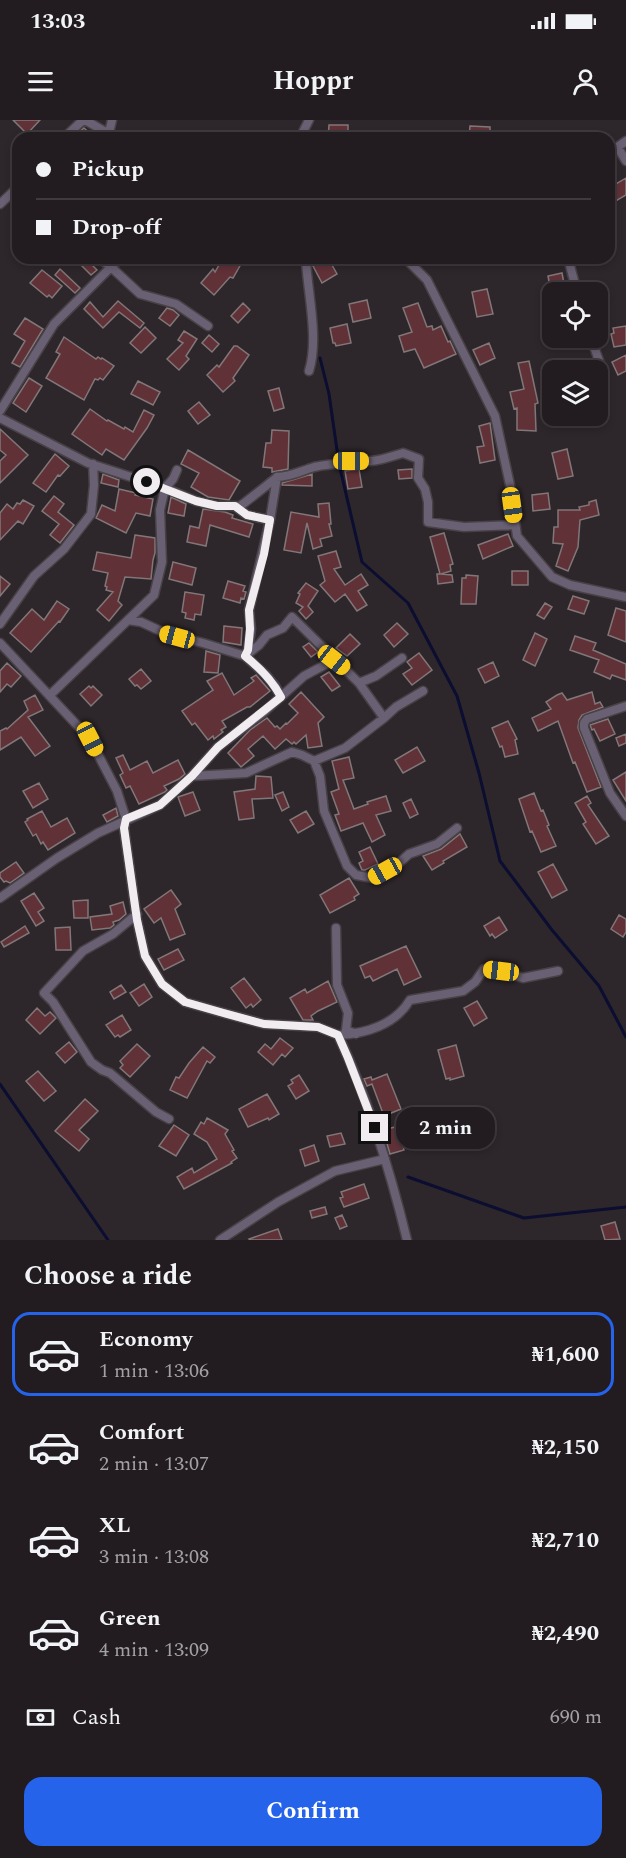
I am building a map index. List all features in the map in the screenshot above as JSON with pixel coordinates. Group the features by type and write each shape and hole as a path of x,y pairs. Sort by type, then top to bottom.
{"street":[{"path":"71,132 84,120 106,132"},
{"path":"615,150 626,141"},
{"path":"618,148 626,161"},
{"path":"0,204 12,193"},
{"path":"107,264 140,294 176,304 208,326"},
{"path":"0,411 54,324 114,264"},
{"path":"306,264 314,341 314,355 309,371"},
{"path":"411,264 427,280 495,416 510,485 517,536 552,577 570,585 626,597"},
{"path":"570,264 574,282"},
{"path":"0,418 93,464 196,501 217,506 240,506 277,477"},
{"path":"277,477 314,467 351,461 370,461 403,453 419,459 418,478 425,489 428,502 428,522 464,527 515,525"},
{"path":"0,624 34,576 64,549 91,514 94,485 93,464"},
{"path":"50,695 154,595 162,562 160,510 165,488 177,470"},
{"path":"245,656 248,650 250,629 249,610 264,554 277,477"},
{"path":"235,506 247,515 270,520"},
{"path":"245,656 267,635 283,628 292,617 359,683 384,718"},
{"path":"128,620 141,622 165,633 245,656 266,675 281,697"},
{"path":"0,643 90,739 117,791 126,819 124,828 145,956 162,984 185,1002 264,1024 318,1027 338,1035 357,1035 379,1027 403,1011 410,1000 463,991 484,969 501,971 523,978 558,971"},
{"path":"359,683 376,676 402,658"},
{"path":"0,898 57,858 98,833 160,805 192,776 218,747 304,676 334,660"},
{"path":"314,761 345,748 396,707 423,690"},
{"path":"626,706 587,719 584,728 610,793 626,816"},
{"path":"192,776 246,773 292,752 302,754 314,761 320,776 324,812 347,866 356,875 372,878 399,863 409,854 437,844 457,828"},
{"path":"137,914 113,934 83,951 44,993 53,1002 91,1062 110,1073 156,1112 169,1119"},
{"path":"336,928 338,985 348,1013 346,1030 357,1035"},
{"path":"338,1035 365,1100 385,1159 407,1240"},
{"path":"220,1240 278,1202 335,1171 385,1159"}],"building":[{"path":"13,120 40,120 29,132 25,132"},
{"path":"329,125 348,125 348,132 328,132"},
{"path":"470,126 490,127 490,132 470,132"},
{"path":"626,178 626,195 615,201 615,184"},
{"path":"80,264 91,264 97,270 91,275"},
{"path":"220,264 241,264 233,278 230,277 214,295 201,283 213,269 215,272"},
{"path":"331,264 337,274 322,283 313,266"},
{"path":"60,269 80,288 75,293 55,275"},
{"path":"42,270 62,286 52,298 49,295 47,297 30,283"},
{"path":"562,273 564,282 549,282 548,276"},
{"path":"487,289 493,314 477,317 472,292"},
{"path":"367,300 371,318 353,322 349,304"},
{"path":"118,301 144,323 140,328 119,312 103,328 84,309 90,302 103,317"},
{"path":"243,303 250,310 238,323 231,316"},
{"path":"418,303 427,327 432,326 433,330 441,326 456,354 424,368 415,349 404,352 399,336 412,332 403,308"},
{"path":"167,308 179,315 170,326 159,318"},
{"path":"25,318 43,329 20,367 12,363 25,341 14,334"},
{"path":"347,324 351,343 336,346 333,343 330,328"},
{"path":"626,326 626,345 614,347 611,334 614,333 613,328"},
{"path":"145,327 156,338 141,353 130,343"},
{"path":"184,331 197,339 186,356 189,359 179,370 167,359 183,343 178,340"},
{"path":"209,335 219,344 212,352 202,343"},
{"path":"64,337 96,359 102,358 114,366 103,380 95,379 84,400 46,378 60,354 56,352"},
{"path":"489,343 495,358 480,365 473,350"},
{"path":"234,346 249,355 233,378 235,381 223,392 207,375 217,365 219,367"},
{"path":"626,355 626,371 618,375 612,362"},
{"path":"529,361 538,403 535,404 536,431 517,430 517,408 514,409 510,392 524,389 518,363"},
{"path":"29,378 42,386 26,412 13,403"},
{"path":"138,381 160,392 153,405 131,394"},
{"path":"279,388 284,408 274,411 268,391"},
{"path":"199,402 210,415 198,424 188,411"},
{"path":"90,409 107,421 133,432 144,410 154,415 124,460 106,449 102,455 72,434"},
{"path":"490,423 495,460 480,463 477,447 484,446 479,426"},
{"path":"0,429 28,455 0,483 0,461 6,455 0,450"},
{"path":"272,430 289,431 288,469 272,472 272,468 263,467 266,443 271,443"},
{"path":"567,449 573,476 558,479 552,453"},
{"path":"188,450 240,481 229,500 208,497 191,487 199,473 181,464"},
{"path":"55,454 69,466 60,476 58,475 46,492 33,483"},
{"path":"359,469 362,487 348,489 345,471"},
{"path":"412,469 412,478 399,479 398,470"},
{"path":"103,474 119,480 118,487 101,483"},
{"path":"312,474 312,486 282,485 282,483"},
{"path":"119,489 153,499 150,516 136,513 126,533 96,518 102,505 115,511"},
{"path":"548,493 550,509 533,511 532,495"},
{"path":"54,496 64,504 58,512 74,525 60,543 50,535 59,524 42,511"},
{"path":"171,497 186,504 184,516 168,513"},
{"path":"23,500 34,506 23,524 18,521 0,540 0,513 7,504 13,509"},
{"path":"596,500 599,515 580,520 578,547 568,571 556,566 563,544 553,543 554,527 558,527 558,510 580,510 579,507 589,505 589,502"},
{"path":"329,503 331,524 329,524 332,536 320,539 322,546 313,549 307,523 301,553 284,550 291,512 319,517 318,504"},
{"path":"203,509 225,512 233,515 232,518 253,524 249,537 210,525 206,546 187,542 190,526 199,528"},
{"path":"444,533 453,564 450,565 451,571 441,574 452,575 453,582 438,584 437,574 440,574 430,537"},
{"path":"508,534 513,546 483,559 478,545"},
{"path":"135,535 155,538 151,579 125,577 118,601 122,605 109,621 97,610 113,592 106,590 108,573 93,570 97,552 131,558"},
{"path":"336,551 341,567 334,569 345,585 361,574 368,585 358,591 367,605 357,611 345,594 335,602 320,585 325,581 318,556"},
{"path":"173,562 196,568 192,585 169,579"},
{"path":"512,571 528,571 528,585 512,585"},
{"path":"466,575 478,576 476,604 461,604 462,578 466,578"},
{"path":"0,576 10,584 0,596"},
{"path":"228,581 245,586 244,599 241,598 240,603 223,598"},
{"path":"306,583 318,591 308,606 313,612 306,619 299,611 303,607 296,603 300,594 298,593"},
{"path":"185,592 204,595 201,615 195,614 194,620 185,618 186,613 182,612"},
{"path":"573,596 589,601 584,614 568,609"},
{"path":"57,601 69,609 60,622 31,652 10,633 32,609 44,620"},
{"path":"545,603 552,607 544,619 537,615"},
{"path":"616,608 626,611 626,642 608,635"},
{"path":"397,623 408,634 394,647 384,635"},
{"path":"224,626 242,628 241,645 223,642"},
{"path":"535,633 547,639 535,666 523,660"},
{"path":"350,634 360,644 347,656 336,648"},
{"path":"575,636 596,643 593,650 626,664 626,680 612,675 610,679 594,672 599,660 570,650"},
{"path":"309,643 318,652 311,657 303,647"},
{"path":"206,651 220,655 218,673 204,672"},
{"path":"419,653 432,670 412,685 403,674 412,668 407,662"},
{"path":"493,662 499,676 485,683 478,669"},
{"path":"7,663 21,676 11,687 7,684 0,692 0,671"},
{"path":"141,669 151,681 141,689 129,679"},
{"path":"329,672 340,686 332,691 321,677"},
{"path":"222,673 234,695 254,681 251,678 256,675 270,691 250,707 222,721 226,727 221,730 223,732 214,739 213,736 208,740 195,723 192,725 182,711 213,690 207,681"},
{"path":"89,686 91,688 93,686 102,695 91,706 80,694"},
{"path":"301,692 324,717 318,723 322,746 308,748 306,735 296,744 286,739 275,749 263,736 248,749 254,756 241,767 228,753 250,730 267,718 280,729 287,724 298,713 289,704"},
{"path":"592,692 595,704 600,702 603,707 582,715 578,728 601,787 587,792 575,762 573,763 558,721 538,731 532,718 551,709 546,702 557,695 562,693 567,700"},
{"path":"35,695 43,710 28,717 50,746 35,756 21,737 0,750 0,731 7,729 28,710 24,701"},
{"path":"608,719 615,734 600,741 590,725"},
{"path":"508,721 517,739 515,740 518,754 505,757 492,728"},
{"path":"626,734 626,743 619,746 616,738"},
{"path":"417,747 425,761 403,773 395,760"},
{"path":"123,755 130,770 147,761 153,773 178,760 185,774 164,786 167,790 165,792 139,804 130,786 126,788 120,775 123,773 116,758"},
{"path":"349,757 354,778 343,780 354,809 386,796 391,811 376,815 385,835 372,842 363,823 341,831 335,815 339,814 331,792 339,789 332,761"},
{"path":"626,772 626,801 613,780"},
{"path":"256,776 271,777 273,798 252,799 254,818 239,820 234,792 255,789"},
{"path":"39,783 48,799 33,808 23,791"},
{"path":"193,792 200,810 185,816 178,797"},
{"path":"283,792 289,807 282,811 275,795"},
{"path":"534,793 556,846 541,852 532,831 530,832 519,799"},
{"path":"587,796 591,803 588,805 609,836 596,844 583,824 586,822 575,803"},
{"path":"411,799 418,814 410,818 403,803"},
{"path":"116,808 118,816 107,822 103,815"},
{"path":"42,811 51,827 67,818 75,833 48,850 43,842 41,844 36,834 33,836 25,822"},
{"path":"306,811 314,824 298,833 290,820"},
{"path":"460,834 467,847 432,870 423,856 441,849"},
{"path":"370,847 378,864 362,870 359,863 363,861 359,852"},
{"path":"16,862 24,873 10,883 4,882 0,873"},
{"path":"553,864 567,890 552,898 538,872"},
{"path":"349,878 359,894 354,897 355,900 330,913 320,895"},
{"path":"171,890 181,904 175,909 185,934 170,940 161,918 154,923 144,909"},
{"path":"34,893 44,908 38,912 44,921 36,926 21,901"},
{"path":"88,900 88,918 74,918 73,901"},
{"path":"123,902 126,914 113,922 114,925 110,928 92,930 90,917 112,914 110,906"},
{"path":"619,915 626,919 626,932 623,937 611,929"},
{"path":"499,917 507,930 495,938 492,934 490,936 484,926"},
{"path":"25,926 29,933 4,947 1,942"},
{"path":"70,927 71,950 56,950 55,928"},
{"path":"406,946 421,977 404,985 397,969 373,981 370,976 365,978 360,966"},
{"path":"178,949 184,960 164,970 158,959"},
{"path":"244,978 261,1000 253,1007 251,1004 246,1008 231,988"},
{"path":"328,981 337,1002 311,1016 313,1020 303,1020 290,998 305,989 307,993"},
{"path":"144,984 152,997 139,1006 130,993"},
{"path":"121,985 126,992 114,999 110,992"},
{"path":"477,1001 487,1018 474,1026 464,1008"},
{"path":"37,1008 45,1016 50,1012 56,1018 40,1034 26,1020"},
{"path":"122,1015 131,1030 120,1037 118,1035 115,1037 106,1025"},
{"path":"280,1038 293,1048 285,1057 282,1054 273,1065 258,1052 265,1044 271,1049"},
{"path":"69,1042 77,1052 65,1063 56,1053"},
{"path":"137,1044 150,1056 130,1077 120,1068 123,1065 120,1061"},
{"path":"456,1045 464,1076 450,1080 450,1078 446,1079 438,1050"},
{"path":"203,1047 215,1057 210,1063 207,1061 187,1098 170,1090 176,1077 179,1078"},
{"path":"38,1071 56,1091 44,1101 26,1081"},
{"path":"387,1074 401,1109 384,1116 372,1084 367,1086 364,1079 371,1077 372,1080"},
{"path":"299,1075 309,1091 296,1099 288,1086 293,1083 291,1080"},
{"path":"267,1094 279,1114 248,1127 239,1109"},
{"path":"85,1099 98,1111 79,1130 89,1139 79,1151 55,1131"},
{"path":"207,1118 228,1130 225,1134 237,1158 184,1189 177,1177 192,1168 194,1173 217,1159 207,1142 194,1134 201,1122 204,1124"},
{"path":"174,1125 189,1135 176,1156 159,1146"},
{"path":"399,1126 404,1150 390,1154 383,1130"},
{"path":"341,1133 345,1144 330,1147 327,1136"},
{"path":"314,1145 319,1161 305,1166 300,1150"},
{"path":"364,1184 369,1198 344,1207 340,1198 343,1197 341,1192"},
{"path":"325,1207 327,1214 312,1218 310,1211"},
{"path":"342,1215 347,1226 340,1229 335,1218"},
{"path":"615,1222 620,1239 605,1240 601,1226"},
{"path":"278,1229 282,1240 249,1239"}],"waterway":[{"path":"320,358 329,394 339,464 362,562 408,603 457,696 479,773 500,861 552,930 599,986 626,1037"},
{"path":"0,1084 108,1240"},
{"path":"408,1177 524,1218 626,1207"}],"route":[{"path":"147,482 196,501 217,506 235,506 247,515 270,520 264,554 251,598 248,650 245,656 266,675 281,697 218,747 192,776 160,805 126,819 124,828 137,920 145,956 162,984 185,1002 264,1024 318,1027 338,1035 375,1128"}]}
